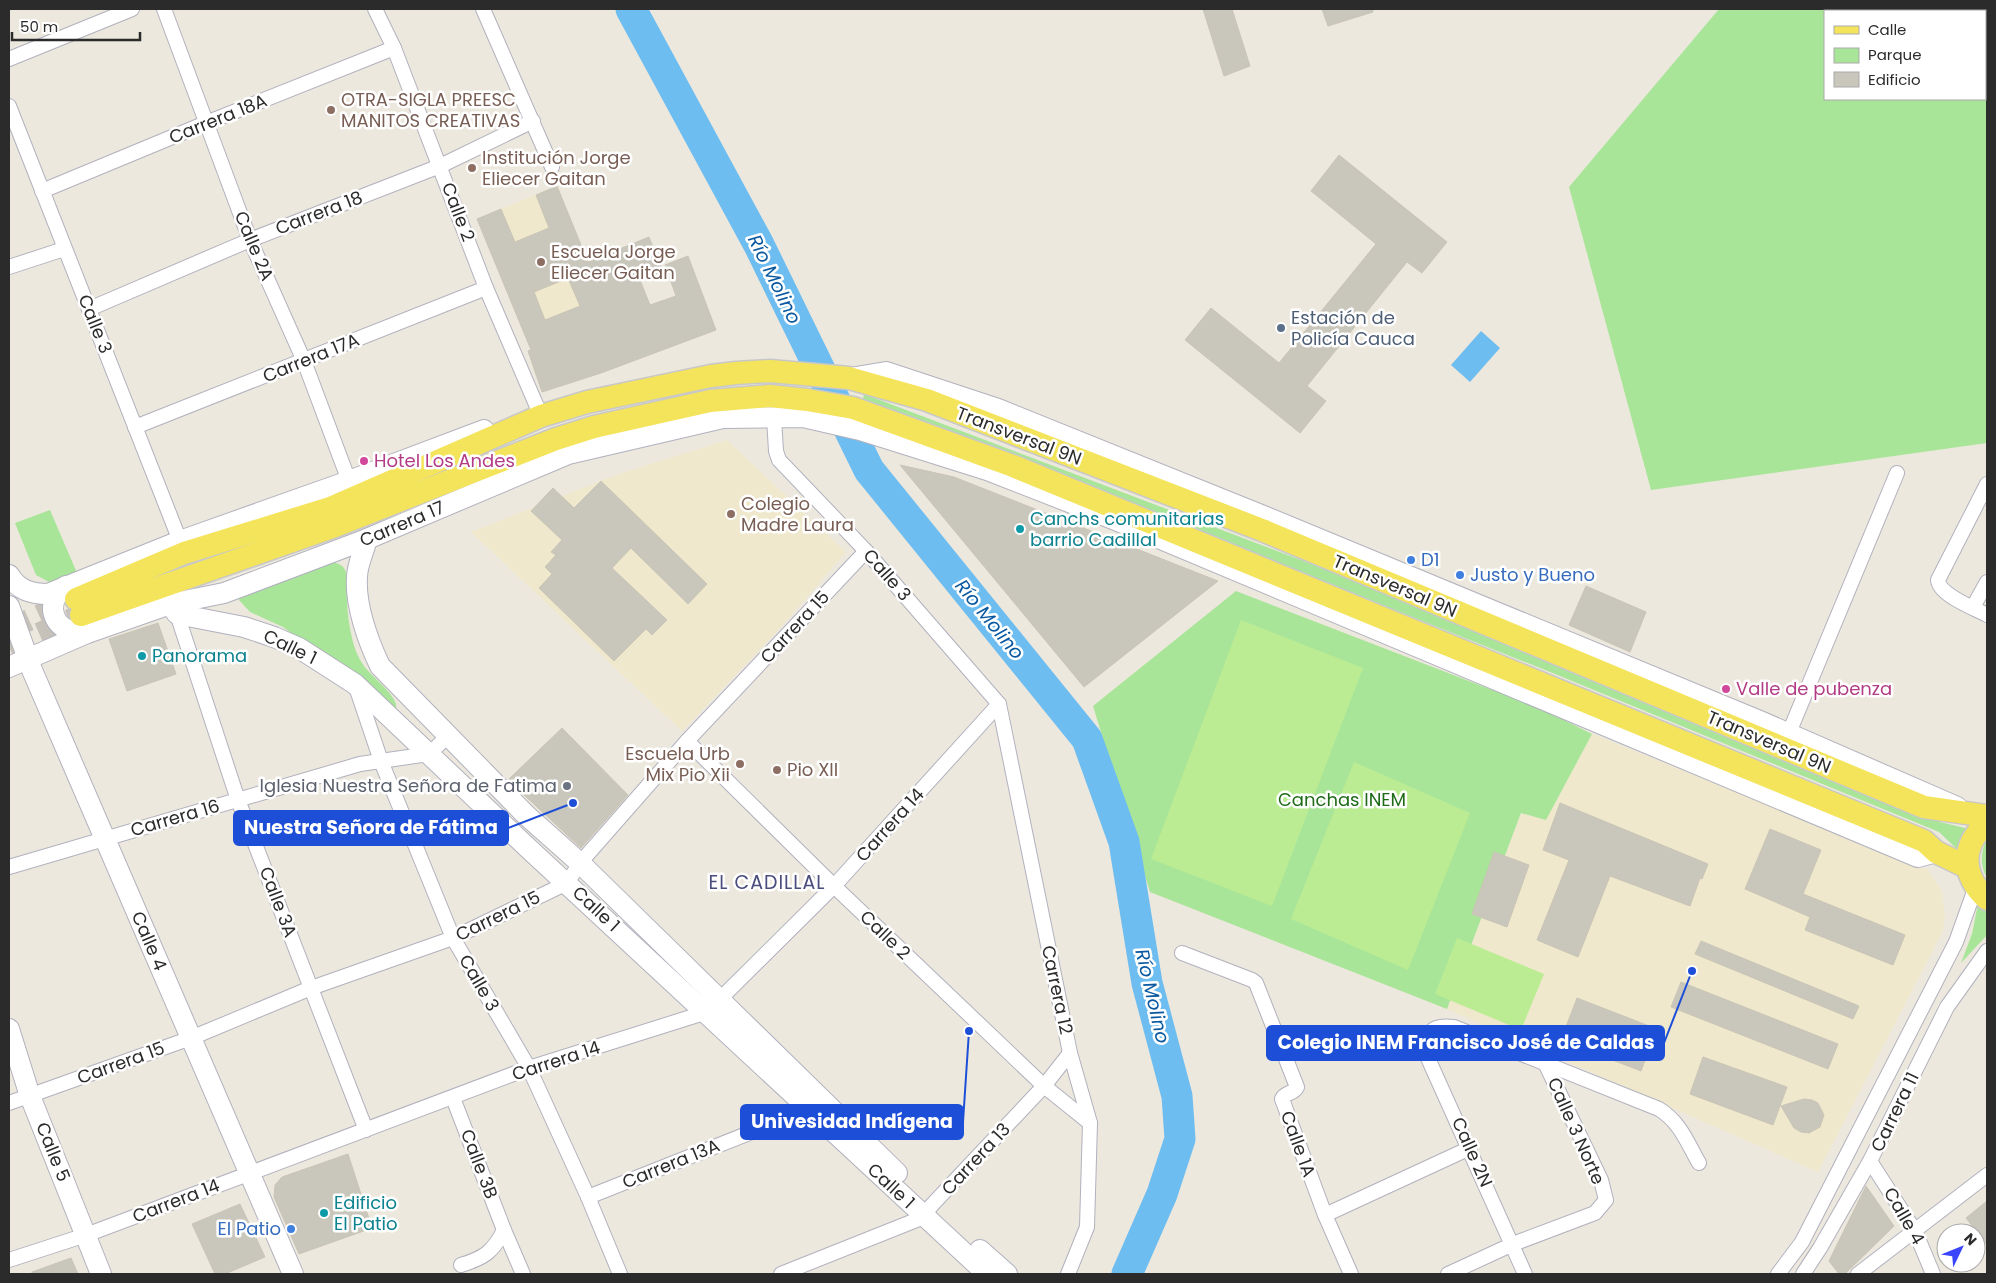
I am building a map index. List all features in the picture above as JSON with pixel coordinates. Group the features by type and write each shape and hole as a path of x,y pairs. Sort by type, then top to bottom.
{"main road":[{"name":"Carrera 17","path":"9,667 28,658 78,608 184,553 330,508 541,416 588,402 711,376 770,371 797,373"},
{"name":"Transversal 9N","path":"797,373 849,378 927,400 1262,530 1786,740 1924,807 1981,817"},
{"name":"Carrera 17","path":"78,608 335,526 556,438 594,427 710,401 770,396 805,408"},
{"name":"Carrera 17","path":"78,608 174,609 224,593 367,540 568,454 723,418 774,418 805,408"},
{"name":"Transversal 9N","path":"805,408 853,408 1012,466 1924,840 1936,852 1977,884"},
{"name":"Transversal 9N","path":"805,408 860,430 986,470 1118,521 1909,853 1918,856 1936,852"},
{"path":"9,575 14,583 22,589 37,594 48,594 78,608 180,541 349,481 529,413 541,416"},
{"path":"1094,500 1118,521"},
{"name":"Calle 1","path":"367,540 357,576 360,611 368,642 380,666 526,815 580,863 713,1006 928,1212 987,1274"},
{"name":"Calle 4","path":"9,606 28,658 293,1274"},
{"name":"Calle 1","path":"174,609 244,627 274,637 299,648 355,684 567,883 713,1006"},
{"path":"1977,884 1969,848 1981,817"},
{"name":"Calle 5","path":"9,1029 30,1096 101,1274"},
{"name":"Calle 1","path":"928,1212 1007,1274"}],"street":[{"path":"9,59 132,9"},
{"name":"Calle 2A","path":"164,9 250,240 304,361 349,481"},
{"name":"Calle 2","path":"375,9 394,48 486,288 541,416"},
{"path":"483,9 552,167"},
{"name":"Carrera 18A","path":"42,191 394,48"},
{"name":"Calle 3","path":"9,106 180,541"},
{"name":"Carrera 18","path":"89,309 250,240 440,166 533,121"},
{"path":"9,268 64,249"},
{"name":"Carrera 17A","path":"135,427 486,288"},
{"name":"Calle 3","path":"774,418 776,451 779,460 866,551 999,704"},
{"path":"1786,740 1898,473"},
{"path":"1987,484 1938,580 1941,589 1987,615"},
{"name":"Carrera 15","path":"9,1103 191,1038 311,988 453,938 567,883 580,863 687,741 866,551"},
{"path":"1973,607 1987,582"},
{"name":"Calle 3A","path":"174,609 238,800 366,1130"},
{"name":"Calle 3","path":"355,684 381,761 453,938 529,1068 588,1197 620,1274"},
{"name":"Carrera 14","path":"9,1260 86,1235 529,1068 713,1006 834,886 999,704"},
{"name":"Carrera 12","path":"999,704 1070,1053 1090,1123 1087,1227 1068,1274"},
{"path":"429,754 448,736"},
{"name":"Calle 2","path":"687,741 834,886 1044,1086 1090,1123"},
{"name":"Carrera 16","path":"9,867 360,764 429,754"},
{"path":"1778,1274 1802,1242 1956,942 1977,884"},
{"name":"Carrera 11","path":"1803,1274 1870,1161 1947,1007 1987,951"},
{"name":"Calle 1A","path":"1182,953 1256,983 1297,1088 1295,1091 1284,1095 1282,1099 1325,1215 1351,1274"},
{"name":"Calle 2N","path":"1525,1274 1427,1056 1426,1041 1432,1030 1441,1025 1454,1027 1545,1062"},
{"name":"Carrera 13","path":"781,1274 806,1270 928,1212 1044,1086 1070,1053"},
{"path":"1545,1062 1659,1109 1671,1116 1679,1125 1699,1163"},
{"name":"Calle 3 Norte","path":"1513,1244 1595,1213 1606,1200 1601,1180 1545,1062"},
{"name":"Calle 3B","path":"453,1098 523,1274"},
{"name":"Carrera 13A","path":"588,1197 817,1106"},
{"path":"1325,1215 1470,1148"},
{"name":"Calle 4","path":"1870,1161 1915,1231 1933,1274"},
{"path":"1858,1274 1987,1175"},
{"path":"461,1265 474,1261 496,1246 504,1230"},
{"path":"1448,1274 1513,1244"}],"shaded area":[{"path":"1987,9 1987,85 1986,10 1956,10"},
{"name":"Escuela Jorge Eliecer Gaitan","path":"557,186 605,304 525,337 477,219"},
{"path":"727,440 846,552 780,628 682,731 471,532 616,475"},
{"path":"1592,734 1928,870 1942,891 1945,917 1942,933 1818,1172 1447,1009 1521,813 1546,820"}],"green space":[{"path":"1719,9 1956,9 1824,10 1824,100 1986,100 1986,82 1987,443 1651,490 1569,187"},
{"path":"864,394 1343,576 1557,661 1940,822 1969,829 1959,851 1939,832 1555,674 1100,492 862,404"},
{"path":"50,510 77,573 51,583 36,575 15,523"},
{"path":"330,563 340,564 346,571 349,623 358,656 393,698 396,708 392,709 283,627 250,612 239,600 240,597"},
{"name":"Canchas INEM","path":"1236,591 1544,710 1592,734 1546,820 1521,813 1447,1009 1150,892 1093,706"},
{"path":"1241,620 1363,668 1272,906 1151,859"},
{"path":"1354,762 1470,813 1408,970 1291,919"},
{"path":"1987,839 1987,878 1983,869 1982,859"},
{"path":"1978,904 1987,910 1987,935 1961,963 1972,934"},
{"path":"1457,938 1544,974 1521,1030 1435,994"}],"water":[{"path":"1481,331 1500,348 1470,382 1451,365"}],"building":[{"path":"1203,9 1232,9 1250,66 1224,76"},
{"path":"1322,9 1373,9 1373,12 1328,26"},
{"path":"1339,155 1447,242 1422,273 1407,262 1307,386 1326,401 1300,433 1185,340 1211,308 1279,363 1376,244 1311,191"},
{"path":"557,186 588,262 649,237 663,271 640,280 650,305 676,296 665,265 688,256 716,330 601,373 542,392 528,351 531,350 477,219 501,209 515,242 549,228 536,195","holes":["568,278 580,306 545,320 534,292"]},
{"name":"Canchs comunitarias barrio Cadillal","path":"900,465 954,477 1218,581 1084,687"},
{"path":"601,481 707,584 688,604 631,548 612,568 667,620 652,635 646,629 614,661 539,588 552,574 545,567 556,555 551,552 562,540 531,511 553,488 574,508"},
{"path":"1586,586 1646,612 1630,652 1569,625"},
{"name":"Panorama","path":"158,623 176,674 127,691 109,639"},
{"name":"Iglesia Nuestra Señora de Fatima","path":"562,728 628,795 581,848 508,780"},
{"path":"1560,803 1708,864 1702,879 1700,878 1690,906 1610,876 1578,957 1537,940 1569,860 1543,850"},
{"path":"1770,829 1821,850 1803,894 1905,935 1893,965 1805,930 1810,917 1745,889"},
{"path":"1494,852 1529,865 1507,927 1472,914"},
{"path":"1701,941 1859,1006 1853,1019 1695,954"},
{"path":"1681,982 1838,1044 1828,1069 1671,1007"},
{"path":"1577,998 1657,1029 1641,1071 1561,1040"},
{"path":"1703,1057 1787,1087 1773,1125 1690,1094"},
{"path":"1804,1099 1818,1103 1824,1115 1820,1127 1809,1133 1801,1132 1794,1128 1781,1106"},
{"name":"Edificio El Patio","path":"348,1154 372,1228 299,1254 274,1197 275,1185 282,1177"},
{"path":"1866,1186 1894,1226 1845,1274 1839,1274 1829,1261"},
{"path":"1987,1201 1987,1245 1986,1223 1970,1223 1966,1218"},
{"path":"240,1204 265,1257 225,1274 215,1274 192,1224"},
{"path":"71,1258 78,1274 32,1274 32,1272"}],"waterway":[{"name":"Río Molino","path":"631,9 759,245 869,470 1087,739 1124,842 1147,983 1177,1096 1180,1139 1162,1194 1127,1274"}],"tunnel":[{"path":"9,629 76,599"},
{"path":"9,647 81,615"}],"place":[{"name":"OTRA-SIGLA PREESC MANITOS CREATIVAS","path":"331,110"},
{"name":"Institución Jorge Eliecer Gaitan","path":"472,168"},
{"name":"Escuela Jorge Eliecer Gaitan","path":"541,262"},
{"name":"Estación de Policía Cauca","path":"1281,328"},
{"name":"Hotel Los Andes","path":"364,461"},
{"name":"Colegio Madre Laura","path":"731,514"},
{"name":"Canchs comunitarias barrio Cadillal","path":"1020,529"},
{"name":"D1","path":"1411,560"},
{"name":"Justo y Bueno","path":"1460,575"},
{"name":"Panorama","path":"142,656"},
{"name":"Valle de pubenza","path":"1726,689"},
{"name":"Escuela Urb Mix Pio Xii","path":"740,764"},
{"name":"Pio XII","path":"777,770"},
{"name":"Iglesia Nuestra Señora de Fatima","path":"567,786"},
{"name":"Nuestra Señora de Fátima","path":"573,803"},
{"name":"Colegio INEM Francisco José de Caldas","path":"1692,971"},
{"name":"Univesidad Indígena","path":"969,1031"},
{"name":"Edificio El Patio","path":"324,1213"},
{"name":"El Patio","path":"291,1229"}],"district":[{"name":"EL CADILLAL","path":"767,882"}]}
